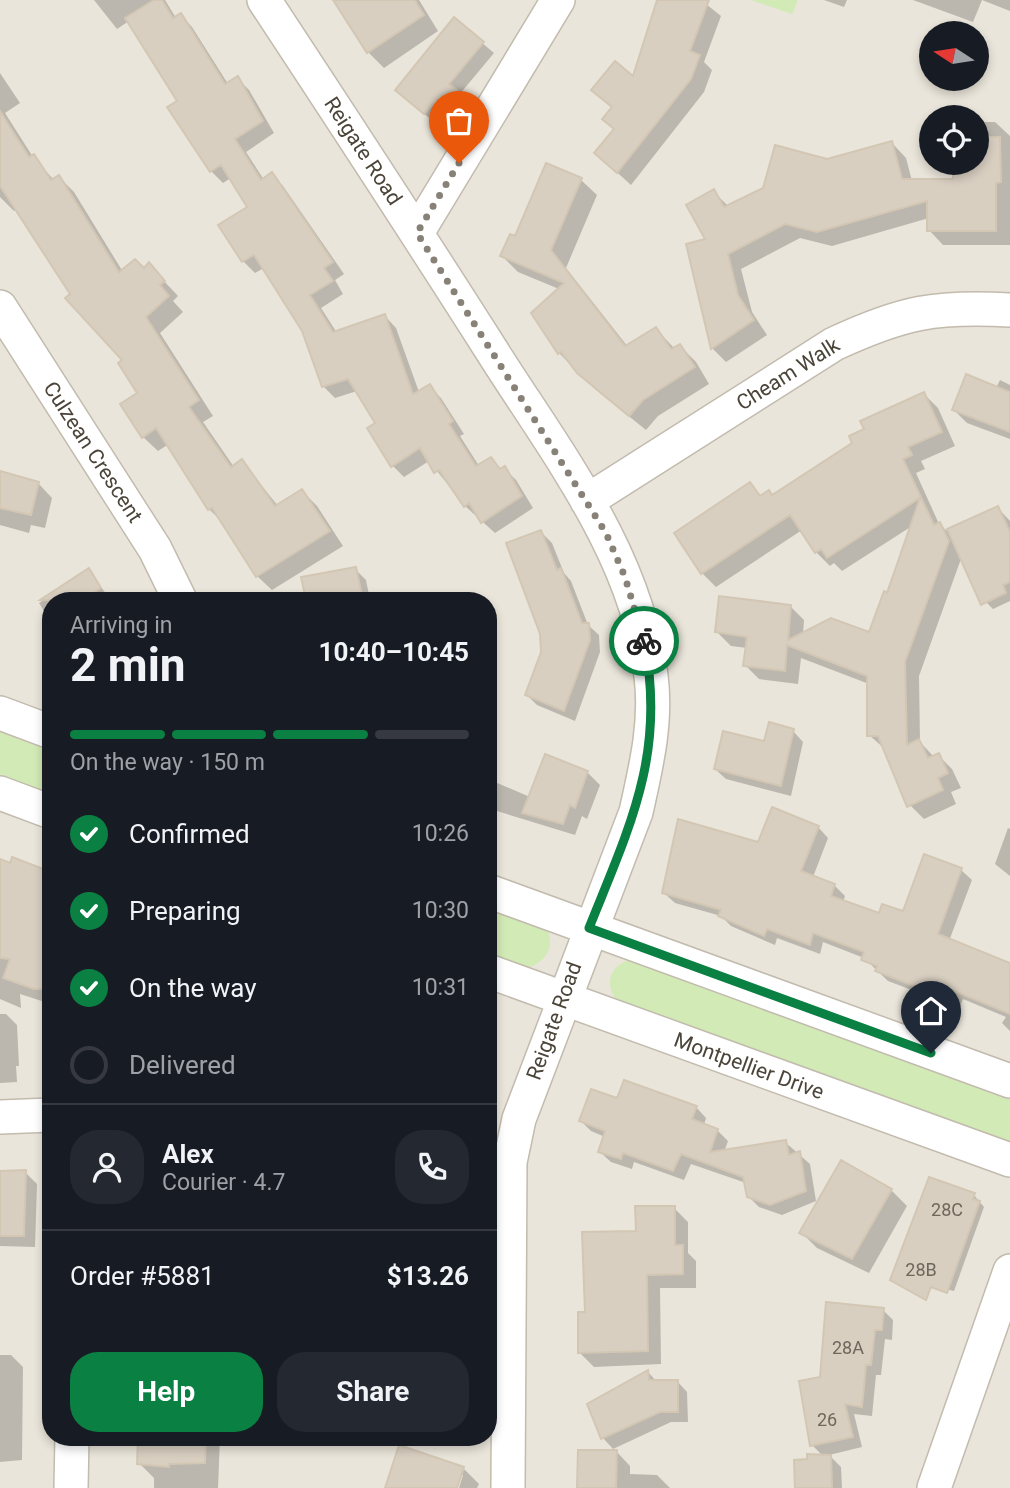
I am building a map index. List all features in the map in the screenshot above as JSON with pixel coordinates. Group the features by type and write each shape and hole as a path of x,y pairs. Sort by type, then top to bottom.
{"street":[{"name":"Reigate Road","path":"264,0 417,233 587,501 620,566 641,628 651,676 653,718 648,762 636,812 589,928 519,1119 510,1162 508,1488"},
{"path":"417,233 558,0"},
{"name":"Culzean Crescent","path":"0,307 149,539 176,592"},
{"name":"Cheam Walk","path":"587,501 834,344 870,327 906,314 945,308 1010,310"},
{"path":"0,713 42,729"},
{"path":"0,793 42,809"},
{"path":"497,894 1010,1082"},
{"name":"Montpellier Drive","path":"497,974 1010,1160"},
{"path":"0,1117 42,1115"},
{"path":"934,1488 1010,1271"},
{"path":"71,1488 72,1446"}],"shaded area":[{"path":"0,0 1010,0 1010,1488 0,1488"}],"green space":[{"path":"751,0 798,0 792,14"},
{"path":"0,725 42,741 42,794 0,779"},
{"path":"497,908 548,930 549,949 543,959 526,969 497,959"},
{"path":"637,959 1010,1094 1010,1141 623,1006 612,992 611,977 619,965"}],"building":[{"path":"154,0 162,0 173,18 181,13 225,84 238,76 263,121 235,139 261,180 272,172 333,262 324,268 333,281 310,295 333,332 385,314 413,394 430,384 453,421 449,424 476,466 491,457 500,469 505,466 522,496 481,523 469,503 464,507 439,470 434,473 420,448 391,467 367,428 375,423 348,379 322,387 302,331 254,255 242,262 218,225 247,207 221,165 210,172 167,107 177,101 125,18"},
{"path":"333,0 415,0 424,15 367,53"},
{"path":"657,0 709,0 690,51 700,55 691,79 617,173 594,153 614,129 602,119 612,107 591,90 615,61 633,76"},
{"path":"454,17 484,42 449,84 457,90 440,110 433,104 424,114 395,90"},
{"path":"0,111 29,157 34,154 51,180 59,175 119,272 135,259 144,268 149,262 165,281 160,285 169,296 146,317 199,400 189,407 231,467 242,459 275,506 302,489 330,531 256,577 212,508 208,510 156,428 142,438 120,404 137,393 118,363 122,360 65,298 70,294 0,186"},
{"path":"989,137 1000,137 1001,182 996,183 996,231 927,231 927,201 817,232 785,224 728,254 738,295 754,320 711,349 686,244 705,239 686,205 714,189 724,207 763,188 775,145 827,159 892,141 902,179 953,179 953,175 989,175"},
{"path":"546,163 582,178 551,250 625,346 656,327 671,349 680,344 695,367 643,400 629,416 577,373 561,352 558,354 531,313 564,283 500,256 510,234 515,236"},
{"path":"966,374 1010,392 1010,432 952,410"},
{"path":"924,392 942,432 908,447 912,455 903,459 934,525 940,522 949,541 905,662 907,745 919,739 928,758 939,753 948,773 938,778 943,790 907,807 878,736 867,736 867,676 787,645 785,671 743,666 747,637 715,632 719,596 791,605 788,640 831,618 869,632 884,591 887,593 920,498 827,558 821,549 815,553 790,515 701,574 674,533 750,482 760,496 769,490 772,495 852,443 849,436 864,429 860,421"},
{"path":"0,471 39,482 31,515 0,508"},
{"path":"998,506 1010,532 1010,582 1003,585 1006,593 981,605 947,529"},
{"path":"541,530 557,570 561,568 582,623 589,623 590,640 564,711 525,695 541,652 540,634 506,543"},
{"path":"356,567 361,592 304,592 301,577"},
{"path":"89,568 101,588 95,592 52,592"},
{"path":"769,722 794,729 781,786 714,769 723,731 764,741"},
{"path":"545,754 588,771 575,808 570,805 563,824 522,813"},
{"path":"772,807 819,826 801,871 835,884 831,896 879,913 882,904 903,911 924,854 962,868 938,934 1010,963 1010,1014 952,990 948,999 875,971 877,966 861,960 864,952 813,933 810,945 767,929 764,936 718,916 721,910 662,893 678,819 758,842"},
{"path":"12,857 42,869 42,989 34,989 3,978 10,959 0,958 0,859 10,863"},
{"path":"624,1080 697,1106 692,1119 718,1129 710,1152 786,1140 789,1155 800,1151 806,1191 770,1205 747,1197 743,1177 681,1154 673,1171 623,1153 621,1159 598,1152 605,1131 579,1121 591,1089 617,1098"},
{"path":"841,1160 892,1189 852,1259 799,1233"},
{"path":"26,1170 24,1236 0,1236 0,1171"},
{"path":"929,1177 975,1193 973,1199 980,1201 947,1293 931,1287 926,1300 890,1280"},
{"path":"635,1206 675,1206 675,1245 683,1245 683,1274 647,1275 648,1351 578,1353 578,1312 585,1312 582,1232 636,1231"},
{"path":"826,1302 884,1308 882,1330 875,1330 871,1365 866,1365 862,1407 845,1404 853,1437 810,1446 799,1381 820,1377"},
{"path":"648,1370 649,1380 678,1380 678,1412 660,1412 601,1439 587,1404"},
{"path":"138,1446 206,1446 205,1463 169,1464 169,1467 137,1464"},
{"path":"399,1446 464,1467 457,1488 385,1488"},
{"path":"578,1450 617,1450 616,1488 577,1488"},
{"path":"807,1454 831,1455 832,1488 795,1488 794,1460 807,1459"}],"way so far":[{"path":"459,163 417,233 606,533 625,577 644,641"}],"route":[{"path":"644,641 651,676 653,718 648,762 636,812 589,928 931,1053"}]}
